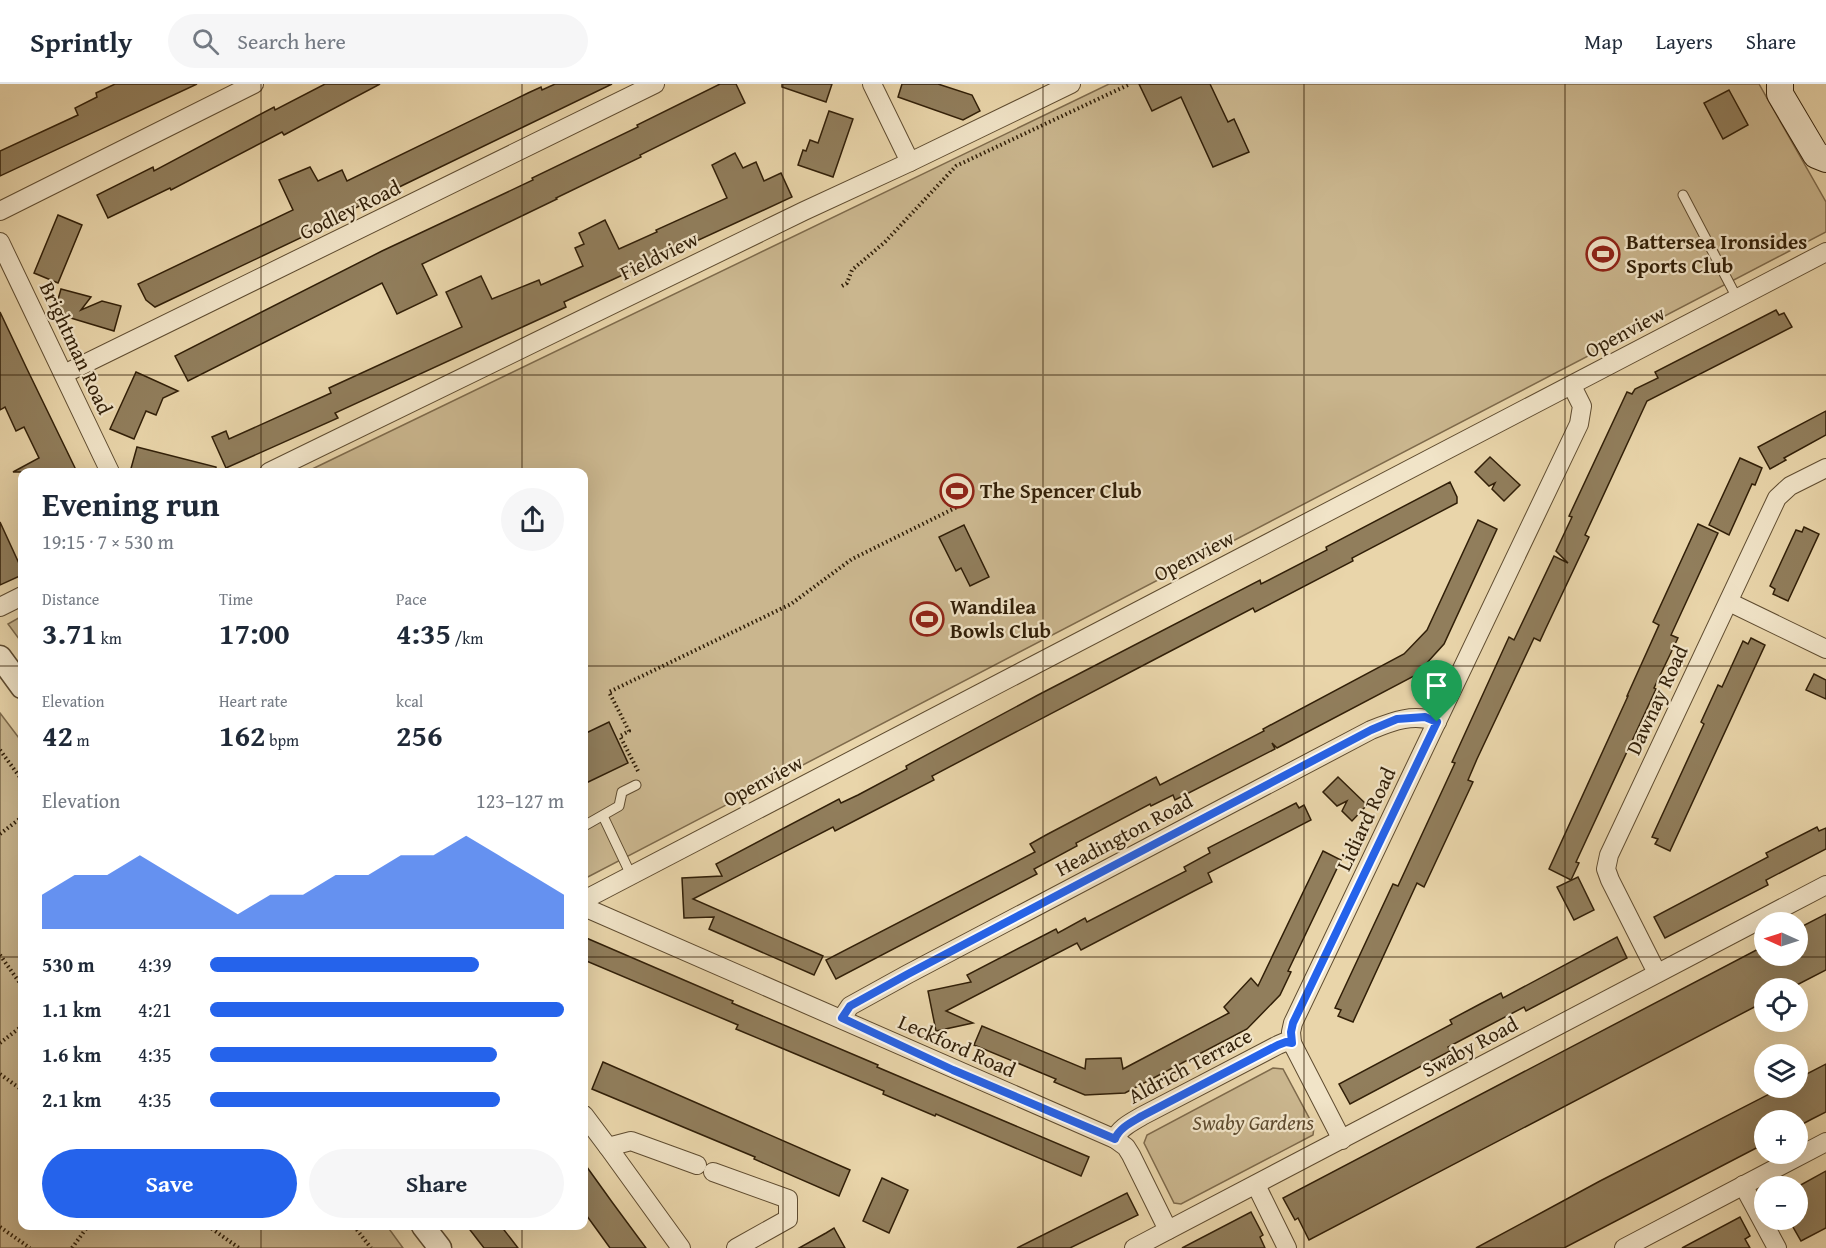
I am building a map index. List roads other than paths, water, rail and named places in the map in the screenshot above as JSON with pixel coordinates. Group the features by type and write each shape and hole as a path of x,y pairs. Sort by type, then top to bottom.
{"main road":[{"path":"1780,84 1780,94 1816,155 1823,146 1793,84"}],"street":[{"path":"0,211 254,84"},
{"name":"Godley Road","path":"64,374 655,84"},
{"path":"872,84 910,162"},
{"name":"Fieldview","path":"277,468 804,211 1071,84"},
{"name":"Brightman Road","path":"0,242 108,468"},
{"name":"Openview","path":"588,898 1826,252"},
{"name":"Lidiard Road","path":"1292,1043 1293,1023 1579,423 1582,406 1572,386"},
{"name":"Dawnay Road","path":"1657,973 1606,869 1609,855 1777,498 1790,486 1826,468"},
{"path":"0,608 18,598"},
{"path":"1729,602 1826,649"},
{"path":"0,657 18,682"},
{"name":"Headington Road","path":"842,1018 850,1006 908,974 1371,730 1397,719 1425,717 1437,722"},
{"name":"Swaby Road","path":"1134,1248 1826,885"},
{"name":"Leckford Road","path":"588,909 1115,1139 1126,1147 1131,1155 1168,1230"},
{"name":"Aldrich Terrace","path":"1115,1139 1123,1128 1142,1116 1278,1045 1286,1042 1292,1043"},
{"path":"1292,1043 1342,1140"},
{"path":"588,1120 681,1248"},
{"path":"608,1147 631,1140 788,1199 788,1219 736,1248"},
{"path":"1624,1248 1826,1142"},
{"path":"1256,1185 1287,1248"},
{"path":"1743,1185 1777,1248"},
{"path":"426,1230 440,1248"}],"lane":[{"path":"1683,195 1737,298"},
{"path":"588,824 619,806 622,792 636,784"},
{"path":"603,816 631,875"}],"place":[{"name":"Battersea Ironsides Sports Club","path":"1603,254"},
{"name":"The Spencer Club","path":"957,491"},
{"name":"Wandilea Bowls Club","path":"927,619"}],"park label":[{"name":"Swaby Gardens","path":"1253,1123"}]}
